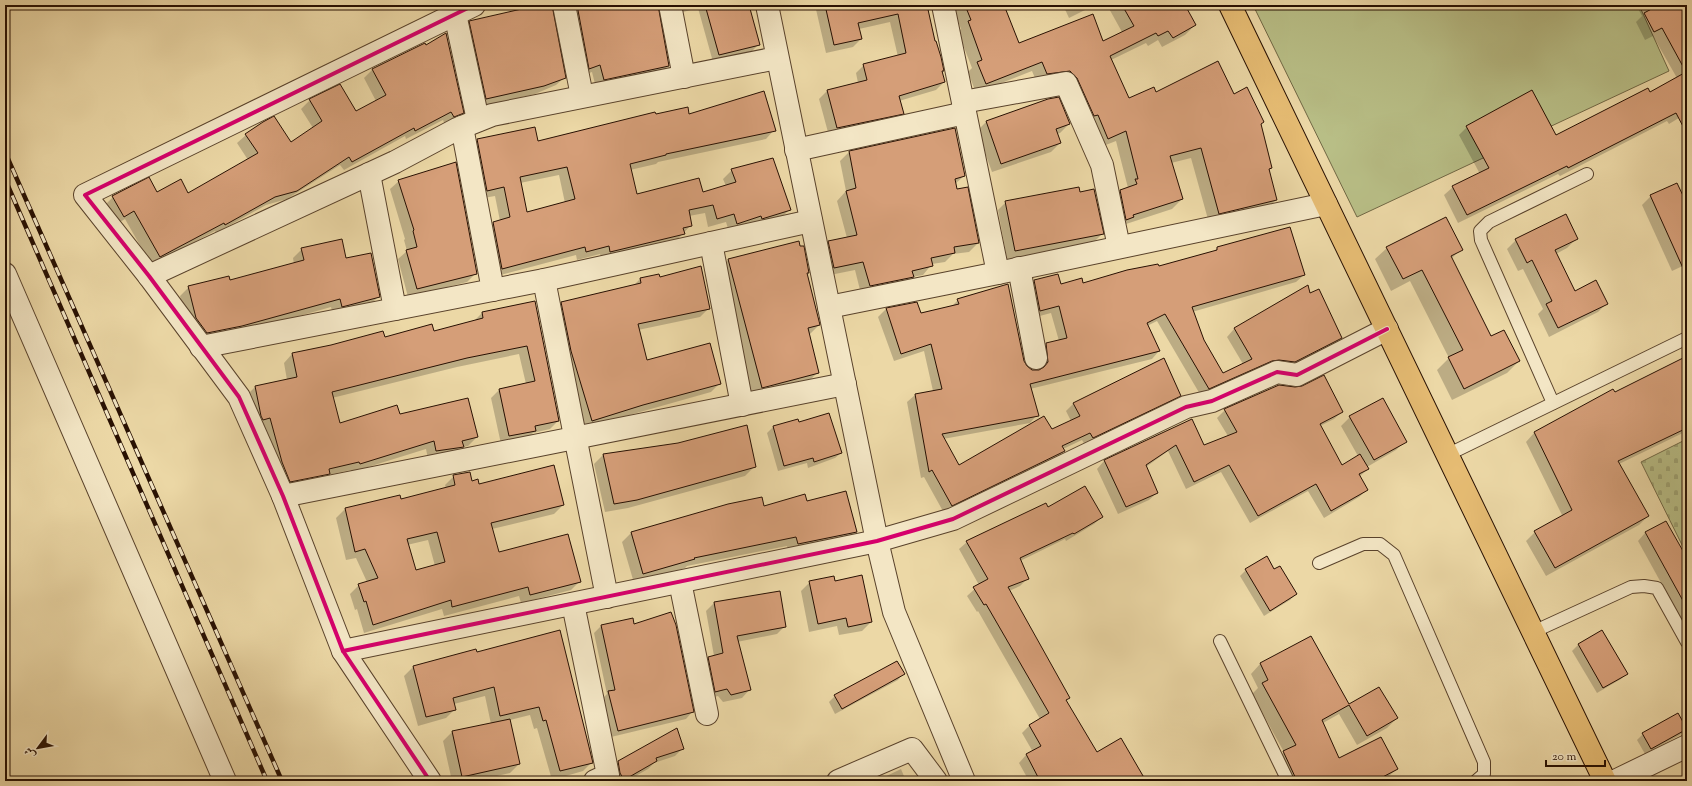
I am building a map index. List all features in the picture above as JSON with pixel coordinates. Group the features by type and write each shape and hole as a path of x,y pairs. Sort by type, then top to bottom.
{"main road":[{"path":"1230,5 1605,781"}],"street":[{"path":"564,5 582,96"},
{"path":"670,5 684,77"},
{"path":"767,5 877,541 894,612 964,781"},
{"path":"943,5 998,273"},
{"path":"430,781 343,651 284,496 238,397 149,276 84,195 465,9 470,124 493,290"},
{"path":"149,276 369,174 470,124 492,115 777,58"},
{"path":"796,150 964,107 1066,83 1102,165 1118,247"},
{"path":"369,174 395,309"},
{"path":"829,307 1326,204"},
{"path":"201,347 544,280 811,221"},
{"path":"711,243 742,405"},
{"path":"1019,268 1036,358"},
{"path":"5,274 225,781"},
{"path":"544,280 607,597"},
{"path":"343,651 877,541 953,519 1186,407 1212,401 1277,372 1297,375 1387,329"},
{"path":"284,496 845,384"},
{"path":"680,582 707,714"},
{"path":"573,604 608,775 595,781"},
{"path":"1615,781 1687,746"},
{"path":"838,781 912,749 936,781"}],"lane":[{"path":"1553,404 1481,240 1480,231 1489,222 1587,174"},
{"path":"1447,455 1687,338"},
{"path":"1319,563 1363,544 1380,544 1394,555 1484,762 1484,774 1476,781"},
{"path":"1533,632 1631,587 1644,586 1657,588 1687,642"},
{"path":"1220,641 1288,781"}],"green space":[{"path":"1253,5 1639,5 1669,71 1357,217"},
{"path":"1687,439 1687,555 1641,462"}],"building":[{"path":"539,5 552,5 566,78 544,86 486,99 469,21"},
{"path":"577,5 658,5 669,66 604,80 600,65 589,69"},
{"path":"705,5 749,5 760,45 719,55"},
{"path":"825,5 927,5 935,41 941,57 944,71 942,71 945,82 899,96 904,114 837,128 827,90 867,80 863,64 906,53 898,14 858,23 862,39 834,45"},
{"path":"965,5 1004,5 1019,43 1093,14 1103,41 1134,26 1122,5 1185,5 1196,25 1173,38 1168,31 1158,36 1156,33 1110,56 1129,98 1154,87 1156,92 1218,61 1234,94 1247,87 1264,122 1261,124 1272,168 1269,169 1277,200 1219,214 1201,148 1170,156 1183,199 1133,215 1134,217 1126,220 1120,190 1137,184 1135,179 1138,179 1126,131 1108,139 1098,115 1094,116 1077,78 1070,71 1047,74 1042,62 986,84 977,62 982,60 968,21 971,20"},
{"path":"1659,5 1687,5 1687,134 1676,113 1568,168 1567,166 1467,215 1452,186 1489,168 1466,126 1532,90 1556,135 1648,88 1650,92 1686,72 1662,28 1654,32 1644,13"},
{"path":"446,33 464,113 454,117 451,112 415,131 414,128 352,162 349,157 297,191 275,197 225,225 224,223 160,257 134,211 124,217 112,196 149,177 157,192 181,179 188,193 258,153 245,134 274,116 291,142 322,121 309,99 340,84 356,111 386,95 372,69 425,43 426,45"},
{"path":"764,91 776,131 666,154 630,164 637,194 699,178 703,192 736,182 731,169 773,158 791,210 762,219 761,216 737,224 734,214 717,219 713,205 689,210 692,226 683,228 685,234 610,252 609,246 586,252 585,247 502,269 493,222 510,217 504,187 487,191 477,139 535,127 538,141 655,112 656,114 688,107 689,114","holes":["567,167 575,199 527,212 520,177"]},
{"path":"1059,97 1070,124 1056,129 1061,143 1001,164 986,121 1048,99"},
{"path":"955,128 965,176 955,179 957,189 968,187 979,243 954,247 955,253 931,258 933,266 912,271 914,277 870,286 863,262 834,268 828,241 857,235 846,191 856,188 849,151"},
{"path":"456,162 477,274 417,289 406,250 417,247 414,230 398,180"},
{"path":"1677,183 1687,204 1687,277 1650,195"},
{"path":"1079,187 1080,192 1094,189 1104,234 1015,251 1005,201"},
{"path":"1566,214 1578,239 1555,250 1575,291 1596,280 1608,304 1558,328 1546,304 1552,301 1532,260 1527,263 1515,239"},
{"path":"1446,217 1463,250 1451,256 1491,336 1504,330 1520,361 1464,389 1448,357 1463,350 1422,270 1403,279 1386,247"},
{"path":"1290,227 1305,275 1192,307 1204,340 1223,373 1252,359 1234,328 1308,285 1310,293 1319,289 1342,338 1295,362 1279,360 1272,361 1209,389 1165,314 1147,323 1160,351 1030,384 1039,416 942,434 959,465 1044,416 1052,429 1080,416 1073,403 1164,358 1181,396 1093,438 1090,433 1062,446 1065,451 952,506 932,470 929,472 915,394 942,389 931,344 901,354 886,308 917,302 921,313 959,304 957,299 1008,284 1024,361 1032,370 1039,370 1048,362 1046,343 1067,338 1059,306 1040,311 1034,280 1058,274 1061,284 1082,278 1083,283 1127,270 1158,264 1159,266 1217,250 1217,247"},
{"path":"342,239 346,258 371,253 380,297 342,307 340,299 242,326 207,333 196,318 188,286 229,276 230,280 304,260 301,248"},
{"path":"799,241 800,246 804,246 809,273 807,273 820,325 808,328 819,373 762,388 728,259"},
{"path":"701,266 710,309 638,324 647,360 710,343 721,384 643,405 592,421 571,351 561,302 641,283 640,278 659,274 660,277"},
{"path":"535,301 559,421 535,426 536,431 509,436 499,389 535,381 527,346 467,358 332,392 340,423 397,405 400,414 468,398 478,437 462,441 464,447 436,451 434,441 360,464 359,462 329,469 330,474 290,482 282,462 270,418 263,420 261,416 255,386 297,377 292,353 331,345 383,331 385,337 432,324 434,331 483,318 482,312"},
{"path":"1687,356 1687,428 1618,461 1649,516 1555,568 1534,531 1572,510 1534,432 1613,389 1615,392"},
{"path":"1324,375 1343,412 1320,424 1342,465 1360,454 1369,469 1359,474 1368,490 1331,511 1316,484 1258,516 1229,465 1194,482 1176,445 1146,465 1158,493 1126,507 1104,460 1192,419 1204,445 1237,432 1224,409 1279,385 1295,387 1302,386"},
{"path":"1383,398 1407,442 1374,460 1349,416"},
{"path":"829,413 842,453 814,462 813,458 784,466 773,426 798,419 799,422"},
{"path":"747,425 756,467 637,500 614,504 603,454 678,443"},
{"path":"554,465 564,505 491,523 499,552 568,534 581,582 530,595 528,587 452,607 451,600 373,625 366,601 364,602 358,584 378,578 365,549 355,552 345,508 400,495 401,499 455,485 453,475 470,472 472,481 478,479 479,484","holes":["437,532 445,562 416,570 407,539"]},
{"path":"1085,486 1103,517 1074,534 1073,533 1020,558 1029,579 1008,587 1070,698 1066,700 1097,752 1121,738 1146,781 1040,781 1026,754 1041,746 1029,725 1049,713 986,604 984,605 973,587 988,579 966,541 1046,503 1048,507"},
{"path":"846,491 857,532 798,544 796,537 694,558 695,559 643,574 631,532 728,504 762,497 764,506 805,494 807,501"},
{"path":"1666,521 1687,558 1687,608 1645,532"},
{"path":"1267,556 1274,569 1280,566 1297,594 1270,611 1245,569"},
{"path":"862,575 872,622 848,627 846,618 818,624 809,581 834,576 835,581"},
{"path":"780,591 786,627 737,636 751,690 731,695 727,689 715,692 708,657 723,653 714,602"},
{"path":"671,612 676,625 694,712 618,731 608,691 615,690 601,625 633,618 634,624"},
{"path":"560,630 593,763 560,771 546,720 543,721 539,707 500,716 494,687 453,698 456,710 426,717 413,666 476,649 477,652"},
{"path":"1602,630 1628,674 1603,688 1578,644"},
{"path":"1311,636 1349,704 1379,687 1398,718 1367,736 1349,705 1322,720 1339,758 1381,737 1398,769 1375,781 1297,781 1283,751 1296,745 1262,683 1268,680 1260,663"},
{"path":"897,661 905,674 842,709 834,695"},
{"path":"1678,713 1687,729 1651,749 1642,733"},
{"path":"510,719 520,764 462,777 452,731"},
{"path":"677,728 684,749 656,758 657,761 624,780 620,773 618,761"}],"railway":[{"path":"5,152 282,781"},
{"path":"5,179 267,781"}],"cycle path":[{"path":"430,781 343,651 283,496 239,397 149,276 85,195 474,5"},
{"path":"343,651 877,541 953,519 1186,407 1212,401 1277,372 1297,375 1387,329"}]}
